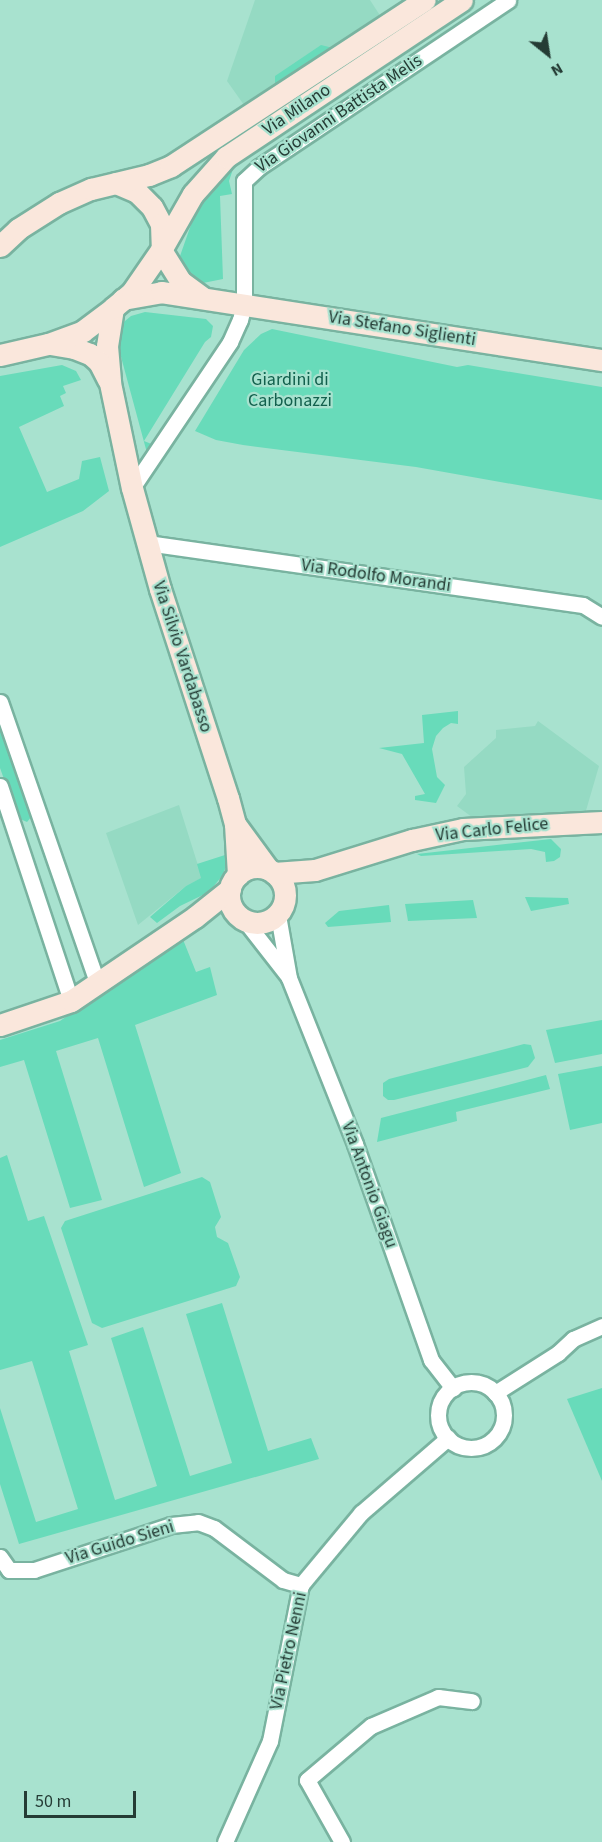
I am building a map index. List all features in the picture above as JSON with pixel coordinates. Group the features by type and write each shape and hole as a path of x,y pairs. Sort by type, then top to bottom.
{"main road":[{"name":"Via Milano","path":"0,246 18,229 59,202 91,189 149,175 171,166 425,0"},
{"name":"Via Milano","path":"118,304 162,250 193,194 226,157 462,0"},
{"path":"116,183 137,192 152,207 161,225 162,250 180,280 203,298"},
{"name":"Via Stefano Siglienti","path":"118,304 161,292 602,360"},
{"path":"0,355 48,344 83,331 118,304"},
{"name":"Via Silvio Vardabasso","path":"118,304 107,346 110,383 132,488 147,543 235,824 234,882"},
{"name":"Via Silvio Vardabasso","path":"48,344 74,348 90,354 99,362 110,383"},
{"name":"Via Carlo Felice","path":"271,871 315,870 412,840 463,829 602,822"},
{"name":"Via Silvio Vardabasso","path":"235,824 271,871"},
{"path":"0,1025 70,1001 98,985 195,917 252,867 271,871 284,886 286,894 278,915 262,923 241,918 195,917"},
{"name":"Via Carlo Felice","path":"286,894 315,870"},
{"path":"234,882 231,906 241,918"}],"street":[{"name":"Via Giovanni Battista Melis","path":"244,304 244,181 259,167 508,0"},
{"path":"132,488 230,342 244,304"},
{"name":"Via Rodolfo Morandi","path":"147,543 584,605 602,617"},
{"path":"0,702 3,720 98,985"},
{"path":"0,786 60,964 70,1001"},
{"path":"17,836 43,827"},
{"name":"Via Antonio Giagu","path":"278,915 289,978 355,1144 431,1360 453,1388"},
{"name":"Via Antonio Giagu","path":"241,918 289,978"},
{"path":"60,964 86,954"},
{"path":"495,1393 558,1353 573,1338 602,1326"},
{"path":"470,1383 488,1387 495,1393 504,1410 504,1420 495,1438 477,1448 456,1445 447,1438 442,1431 438,1412 441,1403 453,1388 470,1383"},
{"name":"Via Pietro Nenni","path":"225,1842 270,1741 302,1585 361,1513 447,1438"},
{"name":"Via Guido Sieni","path":"0,1557 9,1570 34,1570 171,1525 198,1522 214,1528 283,1580 302,1585"},
{"path":"342,1842 307,1780 371,1726 438,1698 472,1701"}],"shaded area":[{"path":"255,0 370,0 381,17 244,105 227,81"},
{"path":"538,721 599,766 585,814 480,823 457,806 466,794 464,767 496,738 496,730 535,726"},
{"path":"179,805 202,878 186,886 138,925 106,833"}],"green space":[{"path":"321,45 333,48 275,87 275,76"},
{"path":"233,169 229,181 232,194 220,196 223,279 203,283 185,273 181,266 180,256 200,199 215,181"},
{"path":"145,312 206,319 213,326 211,337 205,342 144,441 154,445 147,453 117,342 119,326 131,316"},
{"name":"Giardini di Carbonazzi","path":"272,329 457,367 468,365 602,387 602,500 416,467 243,445 216,440 195,431 244,350 261,334"},
{"path":"62,365 76,371 81,380 63,386 66,393 60,396 64,406 19,427 47,492 79,479 82,461 100,457 109,491 83,511 0,547 0,376"},
{"path":"458,711 458,724 451,723 443,728 436,736 432,749 437,777 445,785 436,803 415,800 415,796 425,794 402,754 379,748 424,743 422,715"},
{"path":"0,727 33,815 27,822 18,818 0,768"},
{"path":"551,839 561,849 560,857 546,862 545,852 531,849 421,856 417,854"},
{"path":"225,855 226,867 209,892 180,906 157,923 150,917 186,886 201,878 197,864"},
{"path":"525,897 568,898 569,904 531,911"},
{"path":"473,900 477,918 408,921 405,904"},
{"path":"389,905 391,922 328,927 325,923 339,911"},
{"path":"182,937 196,972 210,967 217,995 135,1025 181,1173 144,1187 98,1038 56,1051 102,1200 70,1208 24,1060 0,1067 0,1040 60,1021"},
{"path":"602,1020 602,1054 555,1063 546,1030"},
{"path":"524,1044 531,1045 535,1058 528,1067 394,1100 388,1100 383,1096 383,1083 389,1079"},
{"path":"602,1066 602,1123 570,1130 558,1074"},
{"path":"546,1075 550,1089 456,1112 457,1121 377,1142 381,1118"},
{"path":"7,1155 28,1221 44,1216 88,1345 69,1351 115,1500 157,1486 111,1338 143,1327 190,1476 232,1463 186,1314 222,1303 268,1451 311,1438 319,1459 19,1544 0,1484 0,1408 36,1522 78,1509 32,1361 0,1370 0,1158"},
{"path":"202,1177 210,1182 221,1217 215,1227 217,1237 228,1243 240,1277 236,1286 102,1328 92,1323 61,1228 65,1221"},
{"path":"602,1388 602,1481 567,1399"}]}
